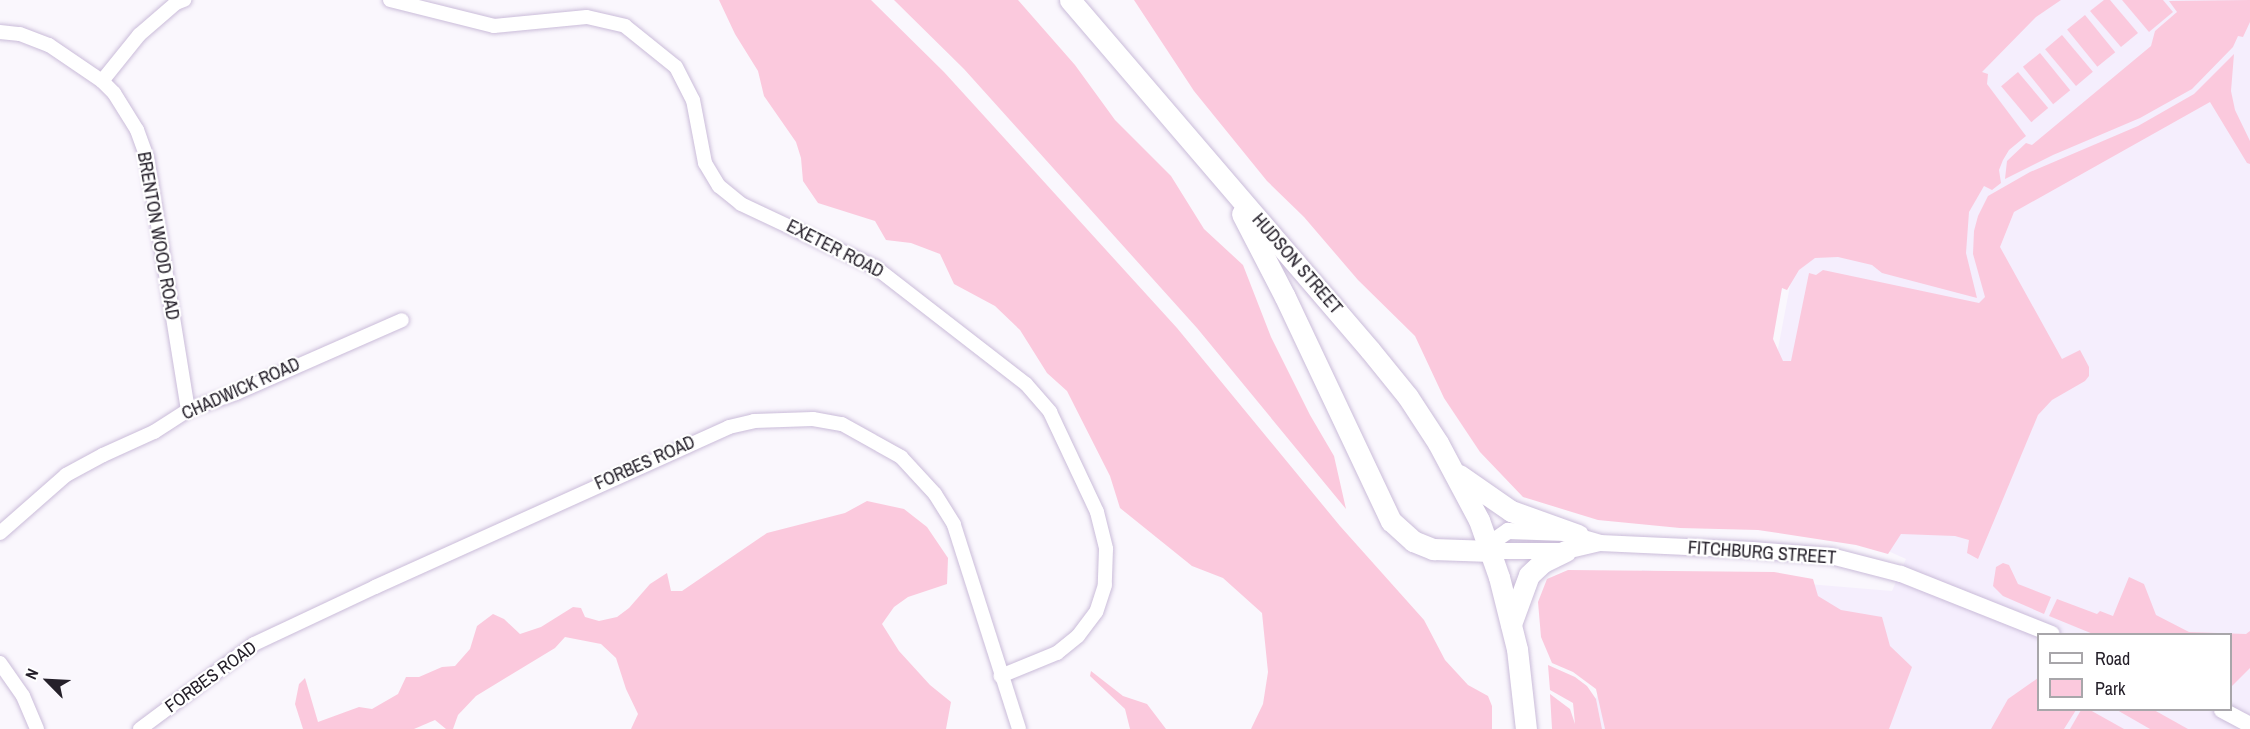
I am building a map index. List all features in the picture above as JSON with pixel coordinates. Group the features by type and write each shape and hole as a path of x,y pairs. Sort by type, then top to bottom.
{"main road":[{"name":"HUDSON STREET","path":"1070,0 1389,372 1423,419 1454,471 1491,551 1511,624 1520,672 1526,729"},
{"path":"1204,156 1240,211 1271,268 1391,522 1405,536 1423,546 1445,550 1491,551"},
{"path":"1454,471 1511,511 1572,543 1543,562 1529,575 1511,624"}],"street":[{"path":"102,81 140,35 176,3 184,0"},
{"name":"EXETER ROAD","path":"390,0 494,26 587,17 626,26 676,67 693,100 705,163 719,186 741,204 875,267 1026,384 1050,412 1097,512 1106,549 1105,585 1096,612 1078,636 1056,653 1001,676"},
{"name":"BRENTON WOOD ROAD","path":"0,32 20,34 49,45 102,81 124,110 147,157 188,410"},
{"name":"CHADWICK ROAD","path":"0,533 66,475 103,454 154,432 188,410 236,393 402,320"},
{"name":"FORBES ROAD","path":"140,729 254,644 694,441 729,427 754,421 813,419 842,424 901,457 917,473 954,525 1019,729"},
{"path":"1491,551 1572,543"},
{"name":"FITCHBURG STREET","path":"1572,543 1807,553 1855,561 1932,585 2050,633"},
{"path":"0,663 23,696 37,729"},
{"path":"2224,711 2250,725"}],"shaded area":[{"path":"1799,0 2250,0 2250,729 1602,729 1596,699 1642,570 1892,591 1906,559 1841,530 1750,496 1792,275"}],"green space":[{"path":"719,0 871,0 944,72 1177,328 1340,526 1424,620 1445,660 1468,685 1488,696 1492,706 1492,729 1251,729 1263,704 1268,672 1262,613 1223,578 1192,566 1120,508 1110,476 1067,391 1047,373 1020,330 995,306 954,284 940,254 911,243 886,240 875,221 818,203 803,181 801,158 796,142 764,96 758,71 735,34"},
{"path":"894,0 1018,0 1075,65 1115,120 1171,176 1204,229 1243,265 1271,337 1310,415 1334,456 1346,509 1197,328 964,69"},
{"path":"1134,0 2061,0 2036,17 1982,72 1988,74 1987,84 2026,136 2009,150 2003,160 1999,170 2001,183 1992,190 1984,186 1969,212 1966,253 1977,298 1882,273 1872,265 1838,257 1815,258 1799,270 1787,290 1782,288 1773,339 1783,361 1791,361 1809,273 1816,275 1823,270 1979,303 1985,297 1973,254 1974,231 1978,216 1988,196 2030,172 2138,126 2194,94 2234,54 2231,91 2235,110 2250,141 2250,164 2247,163 2210,102 2014,212 2000,247 2062,359 2080,350 2089,367 2089,376 2085,381 2052,400 2038,415 1978,559 1967,553 1969,540 1955,536 1901,534 1888,554 1856,545 1758,530 1680,528 1598,520 1523,497 1480,452 1444,398 1415,336 1358,280 1304,217 1267,181 1194,91"},
{"path":"2104,0 2110,0 2138,33 2121,47 2090,11"},
{"path":"2122,0 2163,0 2173,12 2149,32"},
{"path":"2250,0 2250,22 2243,37 2238,36 2233,47 2192,89 2140,118 2053,155 2005,179 2007,161 2026,143 2032,145 2151,46 2155,31 2177,12 2169,1"},
{"path":"2085,15 2115,52 2097,67 2067,29"},
{"path":"2062,35 2093,72 2076,86 2045,49"},
{"path":"2040,53 2070,90 2053,104 2023,67"},
{"path":"2018,72 2048,108 2031,122 2001,86"},
{"path":"867,501 904,509 927,527 948,558 947,584 908,597 894,607 882,624 899,651 930,685 951,702 946,729 631,729 638,714 626,689 616,658 601,644 565,637 555,648 476,696 458,715 453,729 446,729 435,720 414,729 303,729 295,704 299,684 305,678 318,722 359,707 372,709 398,694 406,677 419,677 442,667 455,666 470,649 477,626 493,614 504,619 520,634 541,627 573,607 581,608 585,617 599,621 617,617 629,608 650,584 667,573 671,591 682,591 767,533 845,513"},
{"path":"2003,563 2009,565 2018,584 2051,597 2044,614 2003,596 1993,586 1996,567"},
{"path":"1568,570 1774,572 1813,579 1818,596 1841,610 1882,617 1890,646 1912,667 1889,729 1605,729 1596,689 1573,672 1552,663 1541,637 1538,602 1547,579"},
{"path":"2129,577 2144,584 2156,615 2189,632 2218,633 2091,633 2049,616 2057,599 2097,614 2100,611 2113,616"},
{"path":"2250,631 2250,668 2232,686 2232,634 2246,634"},
{"path":"1548,665 1575,677 1587,686 1596,699 1602,729 1552,729 1550,694 1570,709 1575,724 1573,703 1550,690"},
{"path":"1091,671 1123,696 1147,704 1166,729 1130,729 1125,709 1090,676"},
{"path":"2037,679 2037,711 2075,711 2064,729 1991,729 2008,699"},
{"path":"2080,711 2092,711 2124,729 2070,729"},
{"path":"2119,711 2156,711 2188,729 2150,729"}]}
